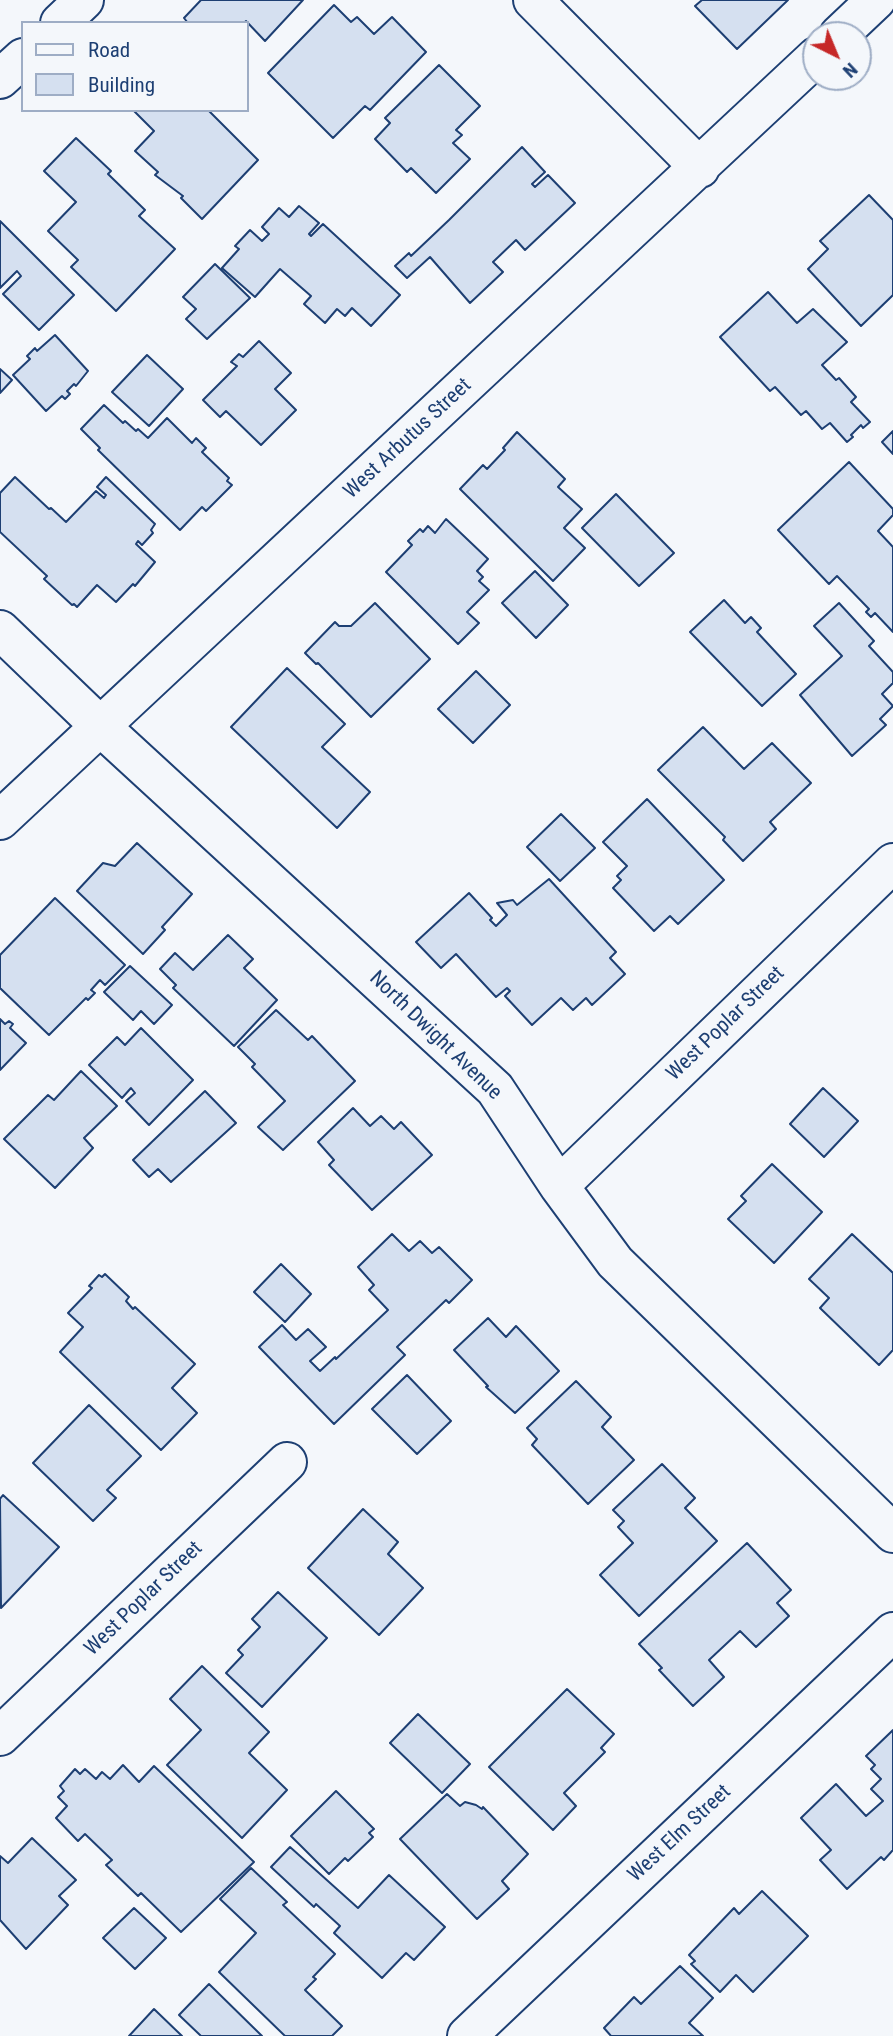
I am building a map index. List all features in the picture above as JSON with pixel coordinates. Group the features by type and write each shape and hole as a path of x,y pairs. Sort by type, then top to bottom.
{"street":[{"path":"62,21 84,0"},
{"path":"533,0 700,168"},
{"path":"854,21 876,0"},
{"path":"0,79 21,60"},
{"name":"West Arbutus Street","path":"0,820 802,70"},
{"name":"North Dwight Avenue","path":"0,630 100,726 495,1089 559,1185 615,1262 893,1533"},
{"name":"West Poplar Street","path":"559,1185 893,863"},
{"name":"West Poplar Street","path":"0,1736 287,1462"},
{"name":"West Elm Street","path":"467,2036 893,1632"}],"building":[{"path":"201,0 303,0 265,41 248,21 186,21 184,18"},
{"path":"702,0 788,0 737,49 695,6"},
{"path":"334,5 351,22 357,17 374,34 392,17 426,52 370,110 365,106 333,138 268,73"},
{"path":"439,65 480,106 456,130 462,135 453,143 470,159 436,193 411,168 407,172 375,139 390,123 385,118"},
{"path":"135,112 210,112 258,160 202,219 181,198 183,196 155,175 158,172 135,151 154,131"},
{"path":"76,138 111,171 108,174 145,210 139,216 175,249 116,311 71,267 78,260 48,231 76,202 44,171"},
{"path":"522,147 545,172 532,184 535,187 548,175 575,203 525,250 516,240 493,262 503,272 470,303 430,257 407,278 395,266 409,253 411,256"},
{"path":"869,195 893,220 893,295 861,326 808,269 828,249 820,241"},
{"path":"299,206 319,223 309,234 311,236 323,224 400,295 371,326 352,308 345,316 337,309 325,323 304,304 311,296 280,269 255,297 222,268 239,249 235,246 250,230 262,241 269,234 262,227 279,208 289,217"},
{"path":"0,221 74,295 39,330 3,294 21,276 17,271 0,288"},
{"path":"215,264 250,298 207,339 186,319 196,309 183,297"},
{"path":"768,292 797,323 813,309 847,342 822,365 836,380 839,378 856,397 851,402 870,422 863,428 861,425 847,442 830,423 822,429 806,411 801,415 775,387 770,391 720,337"},
{"path":"55,335 88,371 76,386 74,384 67,391 70,394 65,399 62,396 46,411 13,375 30,359 27,356 35,348 37,351"},
{"path":"259,341 291,373 275,389 296,410 261,445 226,411 220,417 203,400 237,366 231,362 239,354 243,357"},
{"path":"147,355 183,389 149,426 112,392"},
{"path":"0,369 12,380 0,393"},
{"path":"104,405 123,423 125,421 148,438 167,418 192,443 196,438 206,448 202,452 229,478 227,481 232,485 206,511 202,507 180,530 98,450 100,448 81,429"},
{"path":"893,431 893,454 882,442"},
{"path":"517,432 565,479 558,487 582,509 564,528 585,548 553,581 460,489 483,465 487,469"},
{"path":"849,462 893,509 893,515 878,531 893,547 893,632 875,613 871,617 866,612 869,609 837,576 829,584 778,530"},
{"path":"15,477 66,522 96,491 104,498 106,495 97,487 106,477 155,524 151,530 153,533 142,545 138,541 136,544 155,562 135,586 133,584 116,602 97,585 77,607 72,605 44,579 47,576 0,532 0,493"},
{"path":"616,494 674,553 639,586 582,528"},
{"path":"446,519 488,559 477,571 483,577 479,581 489,590 467,612 479,623 458,644 386,572 412,545 408,541 420,529 423,532 428,526 435,533"},
{"path":"535,571 568,605 536,638 502,603"},
{"path":"724,600 745,623 751,617 761,628 757,632 796,674 762,706 690,632"},
{"path":"375,603 430,659 371,717 305,653 335,622 339,626 351,626"},
{"path":"839,603 874,641 869,646 893,672 893,683 882,694 893,706 880,719 886,725 852,756 800,695 842,656 814,626"},
{"path":"287,668 345,724 322,747 370,792 337,828 231,727"},
{"path":"476,671 510,705 473,743 438,709"},
{"path":"703,727 744,769 772,743 811,783 770,822 776,829 743,861 723,840 725,837 658,770"},
{"path":"647,799 724,880 678,924 670,916 654,931 613,888 621,880 617,876 627,866 603,842"},
{"path":"561,814 595,848 560,881 527,847"},
{"path":"137,843 192,894 162,927 165,930 143,954 77,891 103,863 115,866"},
{"path":"549,879 616,952 610,958 625,974 592,1005 586,998 573,1010 561,998 532,1025 505,996 510,991 507,988 496,997 456,954 441,968 416,942 469,893 496,926 507,915 497,903 513,900 517,905"},
{"path":"55,898 125,965 105,985 100,980 91,990 95,993 88,1000 86,998 49,1035 0,988 0,955"},
{"path":"228,935 253,959 244,968 277,1000 234,1046 173,988 176,985 160,969 175,953 193,970"},
{"path":"130,966 172,1005 154,1024 141,1011 133,1020 104,992"},
{"path":"276,1010 308,1040 312,1036 355,1081 283,1150 258,1127 285,1101 252,1067 255,1064 238,1047"},
{"path":"0,1019 5,1024 9,1021 13,1024 10,1028 26,1043 0,1070"},
{"path":"141,1028 193,1080 149,1125 126,1101 135,1093 131,1088 122,1098 89,1065 117,1037 125,1045"},
{"path":"81,1071 117,1106 84,1138 93,1148 55,1188 4,1139 48,1095 54,1100"},
{"path":"823,1088 858,1121 824,1157 790,1124"},
{"path":"205,1091 236,1123 171,1182 158,1169 149,1177 133,1160"},
{"path":"353,1108 370,1126 381,1116 394,1129 401,1122 432,1155 372,1210 329,1165 334,1160 318,1142"},
{"path":"772,1164 822,1212 774,1263 728,1219 746,1201 741,1196"},
{"path":"392,1234 409,1251 420,1241 432,1253 439,1247 472,1280 449,1303 446,1300 397,1347 405,1355 334,1424 259,1347 282,1325 296,1340 308,1329 326,1347 310,1361 320,1371 335,1357 336,1359 388,1310 369,1290 374,1285 358,1267"},
{"path":"852,1234 893,1273 893,1350 879,1365 820,1308 829,1298 809,1279"},
{"path":"281,1264 311,1294 285,1322 254,1292"},
{"path":"105,1274 129,1297 126,1301 133,1309 135,1307 195,1364 172,1388 197,1413 161,1450 60,1352 83,1327 68,1313 92,1288 89,1286 99,1275 102,1277"},
{"path":"488,1318 506,1337 516,1326 559,1371 515,1413 486,1387 488,1386 454,1350"},
{"path":"407,1375 451,1421 417,1454 372,1409"},
{"path":"576,1381 611,1417 602,1427 634,1460 588,1504 532,1445 537,1439 527,1428"},
{"path":"89,1405 141,1456 107,1490 116,1498 93,1521 33,1463"},
{"path":"662,1464 695,1498 685,1508 717,1541 639,1616 600,1575 633,1543 618,1527 624,1521 613,1510"},
{"path":"3,1495 59,1547 1,1608 0,1499"},
{"path":"363,1509 398,1542 388,1554 423,1588 379,1635 308,1568"},
{"path":"747,1543 791,1590 777,1603 789,1616 756,1647 740,1631 709,1660 724,1677 693,1706 639,1644"},
{"path":"278,1592 327,1638 262,1707 226,1673 243,1655 238,1650 260,1627 252,1619"},
{"path":"202,1666 269,1732 249,1753 287,1790 242,1838 167,1765 201,1730 170,1699"},
{"path":"567,1689 614,1734 601,1748 605,1752 564,1793 576,1806 553,1830 489,1767"},
{"path":"418,1714 470,1764 442,1793 390,1743"},
{"path":"893,1730 893,1850 884,1860 881,1857 847,1889 820,1860 831,1850 801,1818 836,1784 866,1816 883,1801 871,1789 881,1779 871,1769 875,1765 866,1756"},
{"path":"123,1765 139,1782 154,1766 254,1862 181,1932 141,1893 138,1896 106,1865 112,1860 85,1834 78,1841 56,1818 67,1806 58,1797 64,1791 60,1786 75,1769 80,1774 85,1769 96,1779 102,1772 110,1779"},
{"path":"336,1791 374,1829 369,1833 373,1837 348,1861 345,1858 329,1874 291,1836"},
{"path":"447,1794 460,1806 465,1802 482,1809 483,1807 528,1854 502,1881 509,1889 477,1919 400,1839"},
{"path":"32,1838 76,1880 59,1896 68,1905 26,1949 0,1920 0,1856 8,1863"},
{"path":"290,1847 358,1908 389,1875 445,1927 414,1960 406,1953 382,1978 334,1933 340,1926 316,1904 314,1907 271,1867"},
{"path":"251,1868 287,1902 283,1905 335,1954 313,1977 316,1979 305,1990 342,2026 332,2036 285,2036 219,1972 256,1933 220,1899"},
{"path":"762,1891 808,1936 753,1992 736,1975 720,1992 691,1964 695,1961 689,1955 734,1908 739,1914"},
{"path":"134,1908 166,1938 135,1969 103,1938"},
{"path":"680,1966 713,1998 689,2023 703,2036 611,2036 604,2028 634,1997 641,2004"},
{"path":"209,1984 262,2036 201,2036 179,2015"},
{"path":"154,2009 182,2036 129,2036"}]}
